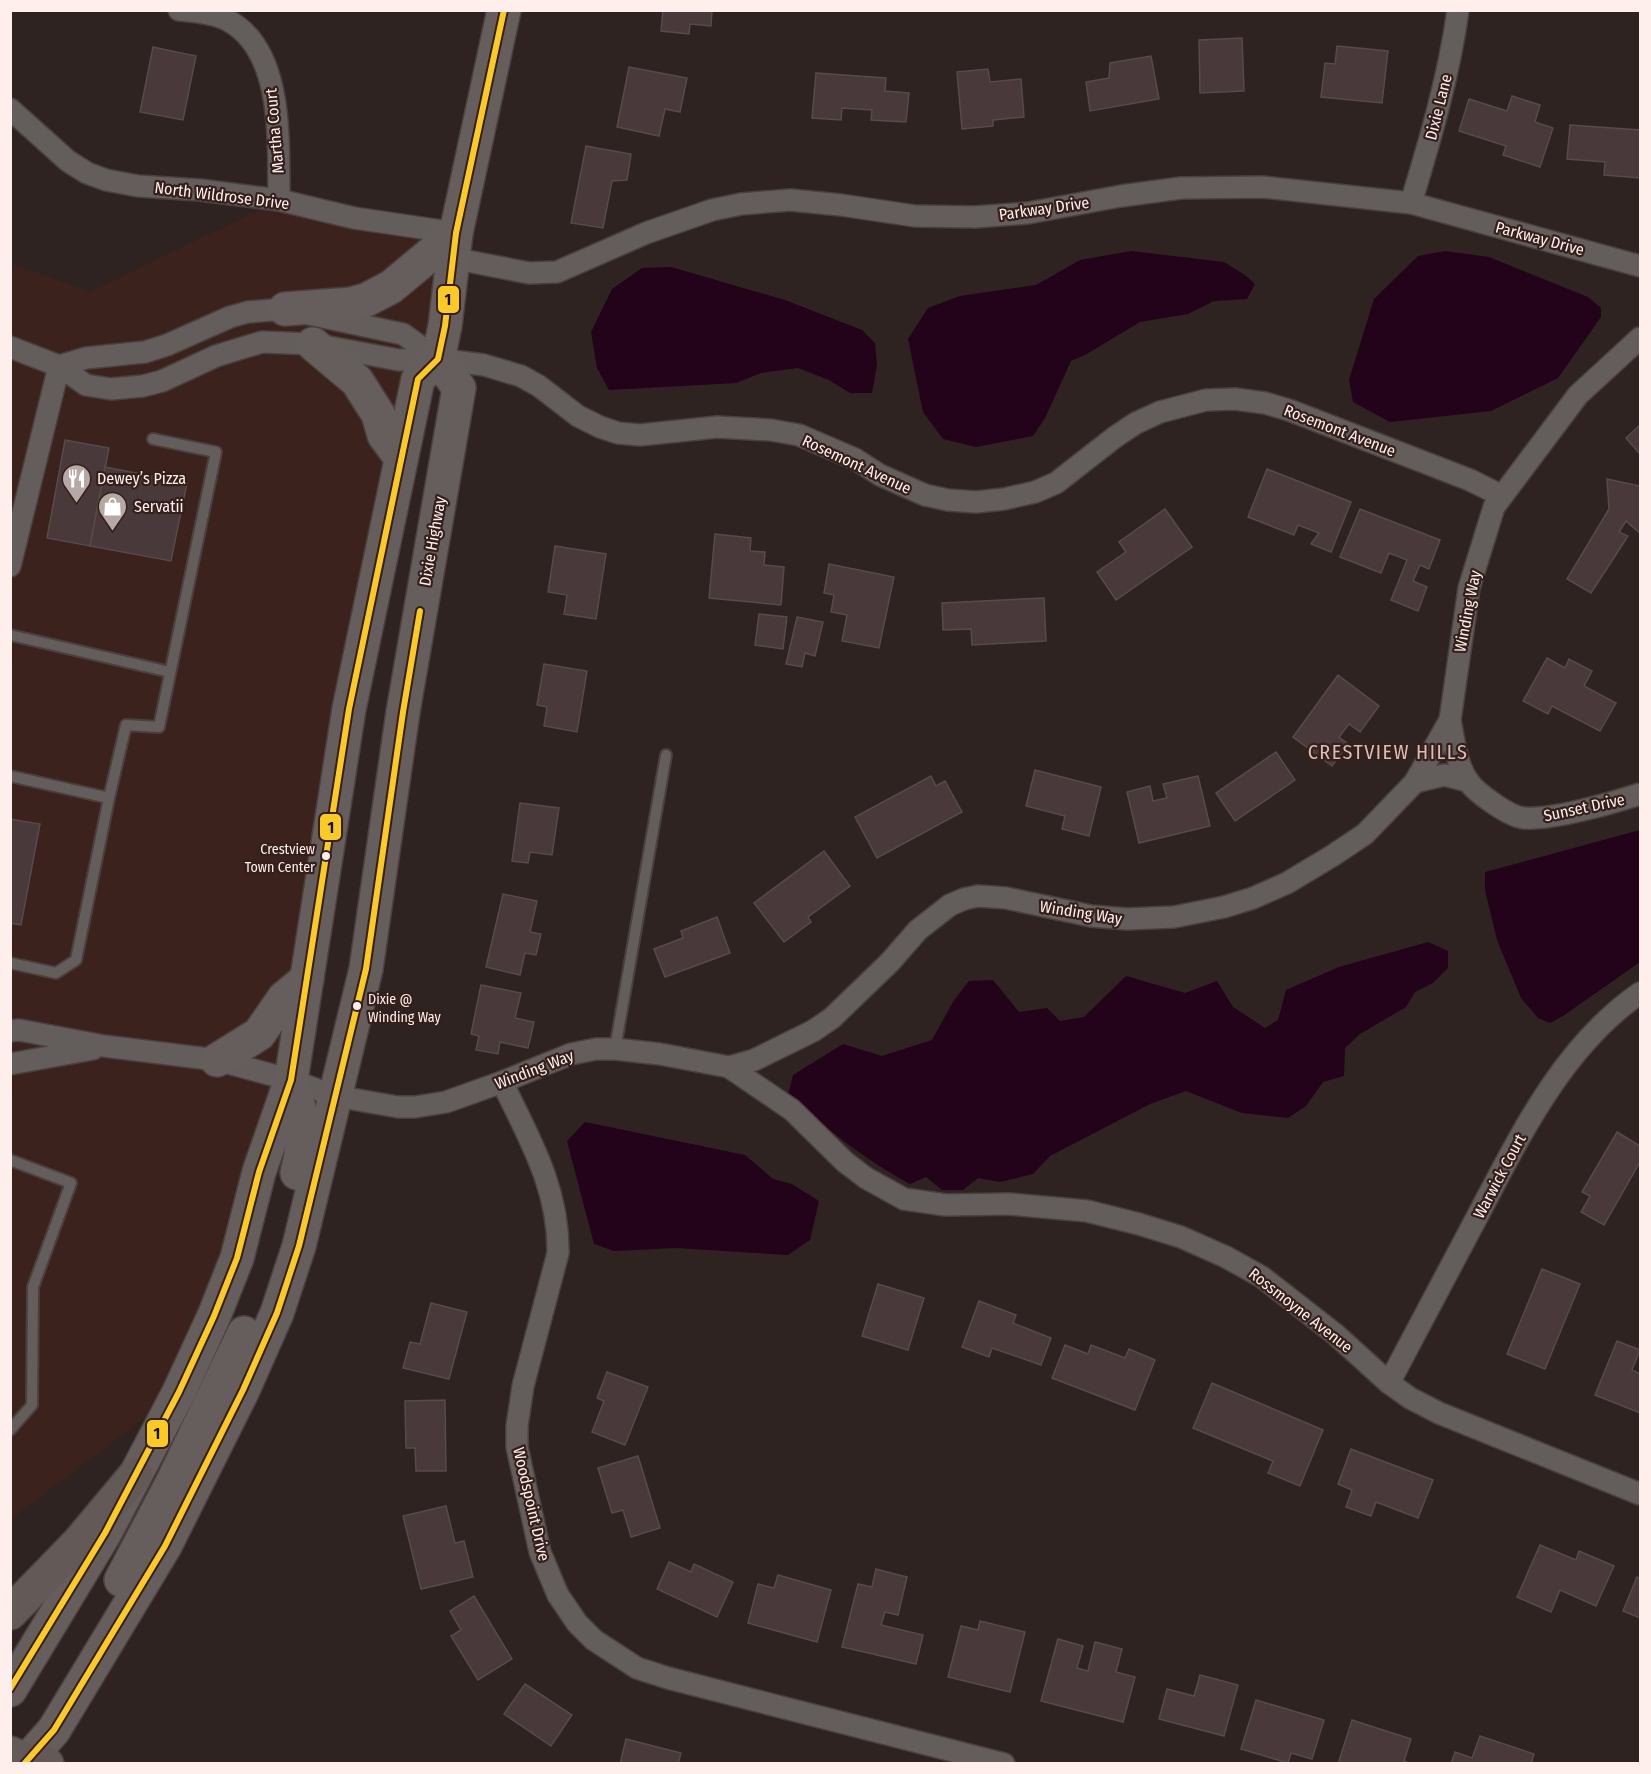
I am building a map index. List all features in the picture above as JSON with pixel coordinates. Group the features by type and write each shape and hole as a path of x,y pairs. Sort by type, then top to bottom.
{"highway":[{"path":"10,1613 80,1542 135,1476"}],"main road":[{"path":"10,1690 105,1533 179,1392 233,1268 259,1172 291,1080 349,710 418,379 438,359 445,326 454,245 504,10"},
{"path":"285,309 351,304 366,300 395,284 416,265 454,245"},
{"path":"313,344 357,381 378,414 384,435 401,458"},
{"name":"Dixie Highway","path":"27,1760 54,1730 165,1546 243,1390 277,1313 299,1246 366,969 405,702 459,388 438,359"},
{"path":"217,1060 259,1034 284,998 307,979"},
{"path":"27,1760 33,1729 125,1574 207,1412 257,1302 280,1233 304,1140 302,1115 291,1080"}],"street":[{"name":"Martha Court","path":"179,10 228,20 253,42 264,60 274,99 279,200"},
{"name":"Dixie Lane","path":"1411,203 1438,112 1455,36 1458,10"},
{"name":"North Wildrose Drive","path":"10,109 68,161 87,173 106,180 138,186 200,190 279,200 454,245"},
{"name":"Parkway Drive","path":"454,245 529,273 557,272 646,233 712,210 741,204 790,200 915,216 975,217 1028,213 1181,188 1263,187 1411,203 1641,266"},
{"path":"10,567 59,366 86,358 145,352 239,314 268,309 285,309 403,334 438,359"},
{"name":"Winding Way","path":"104,1047 217,1060 291,1080 335,1096 398,1107 446,1102 571,1054 596,1049 660,1054 729,1067 754,1060 813,1031 832,1018 890,962 918,930 950,905 964,898 978,896 1006,898 1091,916 1127,920 1174,917 1224,907 1287,883 1365,834 1415,782 1450,720 1468,588 1494,507 1578,395 1641,338"},
{"name":"Rosemont Avenue","path":"10,347 59,366 86,385 111,389 162,381 216,356 262,342 313,344 399,360 438,359 484,365 521,376 539,386 578,416 618,433 640,435 717,427 771,430 799,435 855,459 903,487 948,500 976,502 1035,492 1056,483 1115,437 1152,416 1206,400 1234,399 1265,403 1289,410 1470,480 1502,496"},
{"name":"Sunset Drive","path":"1450,720 1457,758 1468,781 1507,813 1522,818 1546,817 1641,794"},
{"path":"1415,782 1444,775 1468,781"},
{"name":"Warwick Court","path":"1389,1383 1524,1128 1552,1083 1595,1032 1641,993"},
{"path":"10,1031 19,1030 104,1047"},
{"path":"10,1064 104,1047"},
{"name":"Rossmoyne Avenue","path":"729,1067 792,1110 845,1162 866,1178 904,1198 946,1205 1009,1204 1087,1212 1181,1237 1262,1276 1410,1398 1439,1413 1641,1494"},
{"name":"Woodspoint Drive","path":"502,1082 541,1162 556,1210 558,1253 523,1386 517,1447 540,1552 558,1595 577,1623 594,1640 637,1668 668,1678 1004,1764"}],"lane":[{"path":"10,963 56,973 76,960 126,725 159,727 216,452 153,440"},
{"path":"10,635 170,672"},
{"path":"615,1049 666,755"},
{"path":"10,776 109,798"},
{"path":"10,1160 70,1183 33,1287 32,1405 10,1430"}],"shaded area":[{"path":"279,200 456,233 418,379 291,1080 179,1392 11,1519 11,263 90,292"},
{"path":"1131,251 1224,262 1255,284 1247,299 1214,301 1188,314 1140,322 1071,361 1045,418 1033,436 976,447 943,439 923,412 908,339 928,308 960,296 1036,285 1080,260"},
{"path":"1445,251 1489,257 1588,297 1601,308 1601,317 1558,378 1491,411 1390,422 1353,402 1349,380 1374,299 1418,256"},
{"path":"671,267 785,300 862,330 875,343 877,365 872,393 850,393 829,380 798,368 761,373 736,383 609,390 597,368 591,332 612,289 642,268"},
{"path":"1640,830 1640,962 1563,1016 1550,1023 1538,1018 1521,998 1497,940 1485,890 1485,872"},
{"path":"1428,942 1448,951 1448,968 1433,983 1415,992 1406,1007 1360,1034 1345,1048 1344,1076 1323,1082 1306,1106 1288,1118 1242,1113 1186,1091 1150,1104 1050,1156 1033,1174 1000,1182 978,1178 963,1190 942,1190 926,1177 910,1184 893,1175 847,1143 788,1095 793,1075 843,1044 882,1056 932,1040 954,1000 969,981 993,980 1019,1012 1047,1008 1060,1021 1084,1017 1126,976 1185,993 1217,981 1233,1007 1265,1028 1278,1020 1286,990 1339,967"},
{"path":"585,1122 745,1155 773,1179 792,1184 819,1201 810,1240 788,1255 676,1248 614,1251 594,1244 567,1141"}],"building":[{"path":"663,10 712,10 711,26 690,24 689,34 661,31"},
{"path":"1242,38 1244,91 1200,93 1199,40"},
{"path":"1337,46 1388,51 1382,103 1321,97 1325,63 1335,64"},
{"path":"153,47 196,56 183,120 140,112"},
{"path":"1151,56 1159,99 1090,111 1086,82 1109,78 1110,63"},
{"path":"629,67 687,78 680,112 665,109 659,136 617,127"},
{"path":"988,69 990,82 1021,79 1024,117 993,120 993,126 962,129 957,72"},
{"path":"816,73 886,78 885,91 909,93 906,122 871,120 872,110 842,108 841,120 812,118"},
{"path":"1512,96 1540,105 1535,122 1553,128 1540,167 1503,155 1506,146 1459,131 1469,99 1507,111"},
{"path":"1570,125 1640,130 1640,178 1604,175 1605,162 1567,159"},
{"path":"586,146 631,154 627,180 612,181 603,228 571,223"},
{"path":"1640,425 1640,454 1626,438"},
{"name":"Dewey’s Pizza","path":"65,440 109,448 90,546 47,538"},
{"path":"105,467 187,483 171,561 90,546"},
{"path":"1267,469 1351,502 1331,552 1311,544 1319,533 1298,525 1294,535 1248,517"},
{"path":"1607,479 1640,486 1640,533 1626,521 1619,532 1628,536 1591,593 1567,579 1609,509"},
{"path":"1165,509 1192,547 1116,600 1097,572 1126,552 1119,542"},
{"path":"1360,509 1440,540 1429,569 1420,565 1413,581 1427,587 1418,611 1391,600 1407,560 1389,553 1381,573 1340,557"},
{"path":"715,534 751,538 750,551 765,552 764,565 784,567 781,605 709,598"},
{"path":"555,546 606,554 596,619 564,614 567,595 548,592"},
{"path":"829,564 894,577 879,648 842,641 847,615 831,612 834,595 824,593"},
{"path":"1044,598 1046,641 972,645 971,629 943,630 942,603"},
{"path":"759,614 787,617 783,649 755,645"},
{"path":"797,617 823,622 815,656 805,653 802,667 786,664"},
{"path":"1547,658 1565,668 1569,659 1592,671 1584,686 1616,703 1600,731 1552,706 1548,714 1523,701"},
{"path":"544,664 587,671 577,732 544,726 547,707 537,705"},
{"path":"1338,675 1379,706 1360,732 1349,724 1339,737 1348,744 1332,766 1293,737"},
{"path":"1276,752 1295,780 1235,821 1216,793"},
{"path":"1035,770 1101,787 1089,836 1062,829 1065,816 1026,806"},
{"path":"931,776 936,786 945,781 962,812 877,858 855,817"},
{"path":"1198,776 1210,826 1139,843 1127,792 1150,786 1153,801 1167,798 1163,784"},
{"path":"520,803 559,808 552,855 530,852 528,863 512,861"},
{"path":"10,819 40,824 21,925 10,923"},
{"path":"824,851 850,886 808,917 811,922 784,942 754,903"},
{"path":"503,894 537,901 530,932 541,934 536,955 525,953 520,975 486,967"},
{"path":"717,917 730,953 665,977 654,949 683,938 681,931"},
{"path":"481,985 521,993 515,1018 534,1022 528,1048 500,1042 498,1054 476,1050 479,1036 471,1034"},
{"path":"1617,1132 1640,1146 1640,1162 1604,1225 1581,1212 1590,1196 1582,1192"},
{"path":"1542,1269 1580,1284 1545,1369 1507,1354"},
{"path":"878,1284 924,1298 908,1350 862,1336"},
{"path":"979,1301 1016,1315 1013,1323 1051,1338 1041,1365 992,1348 989,1357 962,1347"},
{"path":"431,1303 467,1312 449,1379 403,1368 410,1342 420,1344"},
{"path":"1617,1341 1640,1350 1632,1370 1640,1374 1640,1413 1595,1395"},
{"path":"1065,1345 1088,1354 1091,1345 1125,1358 1129,1349 1155,1360 1135,1410 1052,1378"},
{"path":"607,1372 648,1387 625,1445 592,1432 604,1401 597,1398"},
{"path":"1212,1383 1323,1430 1300,1486 1268,1473 1273,1461 1193,1428"},
{"path":"445,1400 446,1471 416,1471 415,1448 406,1448 405,1401"},
{"path":"1351,1449 1433,1480 1418,1518 1376,1502 1371,1516 1346,1507 1352,1490 1338,1484"},
{"path":"638,1456 660,1528 631,1537 623,1510 612,1513 598,1468"},
{"path":"446,1506 455,1543 464,1541 473,1577 421,1589 403,1516"},
{"path":"1540,1545 1576,1560 1579,1551 1614,1566 1596,1606 1560,1590 1551,1612 1517,1597"},
{"path":"669,1562 691,1572 694,1564 733,1582 717,1617 657,1589"},
{"path":"876,1569 907,1577 898,1615 885,1612 881,1625 923,1635 916,1664 842,1647 858,1584 872,1587"},
{"path":"778,1575 831,1590 817,1642 748,1623 758,1584 774,1588"},
{"path":"1637,1577 1640,1579 1640,1618 1623,1611"},
{"path":"474,1596 512,1659 478,1680 451,1636 461,1630 450,1611"},
{"path":"980,1621 1025,1632 1010,1692 948,1677 961,1626 978,1630"},
{"path":"1058,1639 1083,1646 1077,1668 1088,1671 1095,1642 1122,1649 1116,1672 1135,1677 1123,1722 1041,1701"},
{"path":"1200,1675 1238,1685 1224,1736 1159,1719 1167,1689 1194,1696"},
{"path":"525,1684 572,1715 551,1746 504,1714"},
{"path":"1256,1700 1324,1720 1312,1759 1291,1753 1288,1763 1241,1749"},
{"path":"1352,1720 1411,1739 1404,1761 1411,1764 1338,1764"},
{"path":"1480,1736 1534,1754 1531,1764 1451,1764 1455,1752 1472,1758"},
{"path":"626,1739 681,1753 678,1764 620,1764"}],"transit line":[{"name":"1","path":"10,1689 105,1533 179,1392 214,1316 237,1258 259,1172 291,1080 349,709 418,379 438,359 445,326 456,233 504,10"},
{"name":"1","path":"24,1764 54,1730 165,1546 243,1390 277,1313 299,1246 366,969 420,611"}],"place":[{"name":"Dewey’s Pizza","path":"76,504"},
{"name":"Servatii","path":"113,532"},
{"name":"Crestview Town Center","path":"326,856"},
{"name":"Dixie @ Winding Way","path":"357,1006"}],"district":[{"name":"CRESTVIEW HILLS","path":"1388,752"}]}
